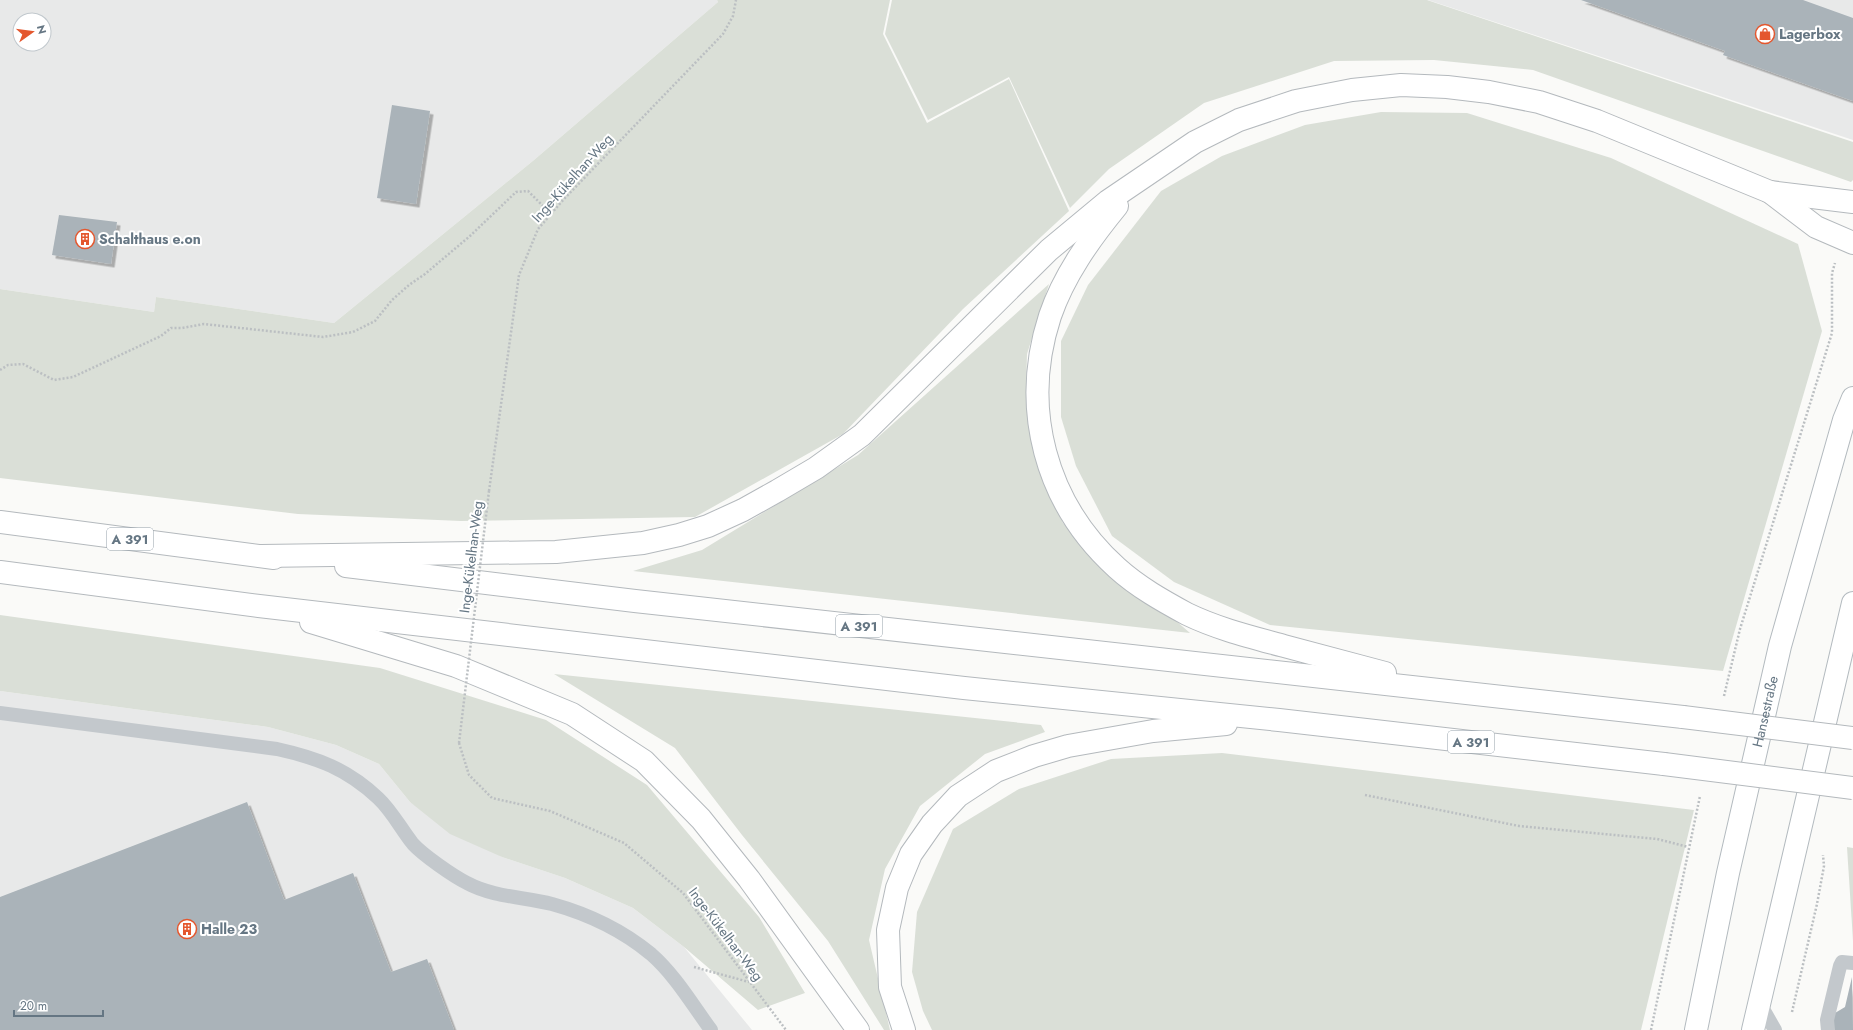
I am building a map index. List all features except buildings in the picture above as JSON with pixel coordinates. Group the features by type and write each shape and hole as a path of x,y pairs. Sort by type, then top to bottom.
{"main road":[{"path":"261,556 556,552 643,543 679,535 708,526 743,510 816,468 862,435 1050,250 1108,201 1195,142 1240,120 1296,101 1352,90 1401,86 1447,87 1489,92 1538,102 1597,121 1770,192 1816,227 1848,241"},
{"path":"1156,169 1122,200 1090,241 1066,280 1051,315 1041,348 1037,383 1038,418 1045,452 1054,479 1072,516 1093,544 1118,569 1152,594 1189,615 1234,633 1458,692"},
{"path":"1770,192 1853,202"},
{"name":"Hansestraße","path":"1696,1030 1728,873 1780,646 1844,420 1853,398"},
{"name":"A 391","path":"0,522 261,556 659,603 1683,717 1853,738"},
{"name":"A 391","path":"0,572 259,606 964,688 1279,720 1664,764 1853,788"},
{"path":"1753,1030 1853,603"},
{"path":"259,606 463,669 572,714 644,761 701,819 744,873 858,1030"},
{"path":"904,1030 890,987 888,930 897,888 911,854 932,824 958,796 996,771 1034,756 1068,746 1153,731 1279,720"}],"lane":[{"path":"0,713 277,749 308,756 326,763 350,776 379,799 414,845 467,883 489,892 518,899 550,904 578,912 602,922 627,937 651,955 672,977 711,1030"},
{"path":"1828,1030 1827,1020 1840,966 1842,962 1853,963"},
{"path":"1759,1002 1775,1030"}],"path":[{"name":"Inge-Kükelhan-Weg","path":"736,0 733,16 723,34 564,199 538,229 519,275 489,491 459,743 469,775 492,798 550,811 624,843 683,893 786,1030"},
{"path":"0,370 8,364 23,364 54,380 73,377 161,336 171,328 182,328 204,324 323,337 354,332 375,321 392,300 470,236 516,192 528,191 551,214"},
{"path":"1723,699 1740,629 1832,333 1832,274 1848,241"},
{"path":"1651,1030 1688,847 1701,793"},
{"path":"1365,795 1519,826 1657,839 1688,847"},
{"path":"651,955 750,982"}],"shaded area":[{"path":"0,0 717,0 718,2 534,160 334,323 156,297 154,312 0,289"},
{"path":"717,0 890,0 883,34 927,123 1009,79 1069,211 963,309 843,434 695,517 461,521 298,514 0,478 0,289 154,312 156,297 334,323 534,160 718,2"},
{"path":"892,0 1427,0 1853,142 1853,180 1851,182 1533,70 1434,60 1334,61 1204,103 1109,169 1070,208 1009,77 928,120 885,34"},
{"path":"1428,0 1853,0 1853,140"},
{"path":"1381,112 1467,113 1611,158 1798,244 1822,331 1723,671 1270,625 1174,582 1112,536 1076,466 1061,417 1061,341 1088,285 1161,191 1222,156 1305,125"},
{"path":"1049,284 1027,354 1026,391 1035,458 1063,523 1190,633 633,571 702,550 858,455"},
{"path":"0,615 380,668 546,720 647,785 759,917 805,993 758,1010 684,947 633,908 565,878 502,857 450,834 410,802 379,764 336,745 268,727 0,691"},
{"path":"554,674 1041,725 1045,732 985,754 920,806 885,869 869,940 890,1030 884,1030 828,941 742,835 675,748"},
{"path":"0,691 268,727 336,745 379,764 410,802 502,857 565,878 633,908 684,947 752,1030 0,1030"},
{"path":"1222,753 1694,810 1641,1030 932,1030 923,1011 912,972 917,912 953,829 1019,789 1111,759"},
{"path":"1847,847 1853,848 1853,941"}],"place":[{"name":"Lagerbox","path":"1765,34"},
{"name":"Schalthaus e.on","path":"85,239"},
{"name":"Halle 23","path":"187,929"}]}
